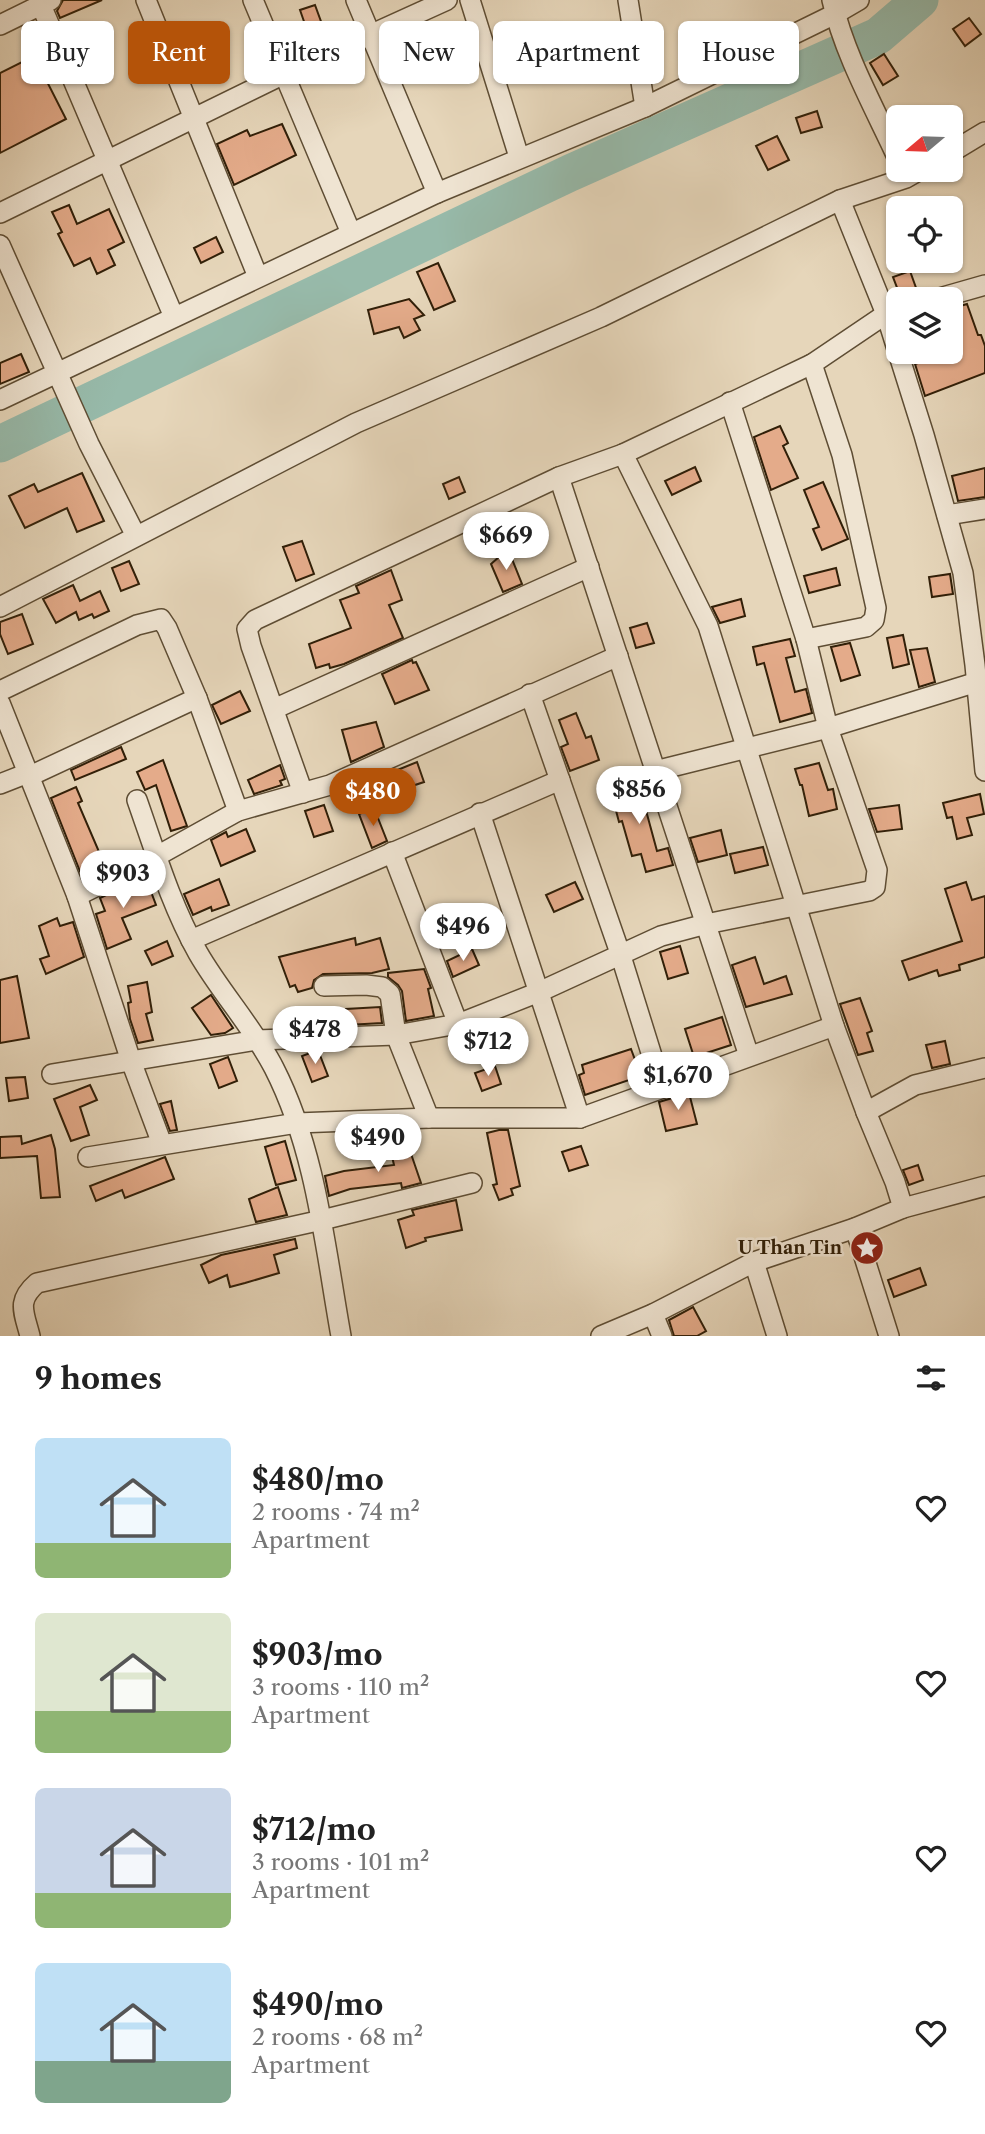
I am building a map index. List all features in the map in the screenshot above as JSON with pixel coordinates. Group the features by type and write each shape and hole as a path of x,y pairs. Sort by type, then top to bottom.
{"street":[{"path":"146,0 258,277"},
{"path":"253,0 262,21"},
{"path":"355,0 437,193"},
{"path":"365,36 447,0"},
{"path":"470,0 519,157"},
{"path":"628,0 645,107"},
{"path":"0,400 437,193 645,107 834,7 859,0"},
{"path":"0,24 46,2 107,161 174,317"},
{"path":"834,7 886,132"},
{"path":"0,212 263,84"},
{"path":"288,84 351,233"},
{"path":"963,145 985,132"},
{"path":"0,607 355,423 601,317 840,200 886,182"},
{"path":"840,200 886,299"},
{"path":"0,245 89,444 136,537"},
{"path":"963,291 985,285"},
{"path":"303,793 247,629 255,620 559,477 624,454 812,364 886,316"},
{"path":"806,639 866,627 874,620 876,608 842,455 812,364"},
{"path":"906,364 963,573 985,772"},
{"path":"52,1074 257,1040 396,1035 458,1024 539,992 661,936 706,924 797,908 869,891 875,887 877,870 828,728 806,639 730,402"},
{"path":"624,454 708,626 834,1027 904,1208"},
{"path":"559,477 748,1056"},
{"path":"947,515 985,509"},
{"path":"274,709 589,567"},
{"path":"0,691 137,625 161,619 197,698 238,811"},
{"path":"77,896 238,811 330,785 618,656"},
{"path":"655,771 828,728 977,682"},
{"path":"530,694 620,953 662,1088"},
{"path":"0,784 29,774 197,698"},
{"path":"0,704 4,727 29,774 77,896 131,1061 162,1144"},
{"path":"191,940 560,780"},
{"path":"137,800 175,907 191,940 274,1069 297,1123 322,1220 341,1336"},
{"path":"480,813 580,1118"},
{"path":"392,852 458,1024"},
{"path":"324,986 366,985 382,987 390,994 396,1035 429,1118"},
{"path":"88,1157 297,1123 429,1118 580,1118 834,1027"},
{"path":"866,1111 915,1085 985,1068"},
{"path":"30,1336 22,1305 25,1293 37,1283 322,1220 472,1183"},
{"path":"601,1336 653,1314 754,1262 855,1228 904,1208 985,1186"},
{"path":"855,1228 889,1336"},
{"path":"754,1262 777,1336"},
{"path":"653,1314 662,1336"}],"building":[{"path":"63,0 102,0 60,18 57,11"},
{"path":"315,5 321,21 304,21 300,10"},
{"path":"969,18 981,34 965,46 953,29"},
{"path":"884,54 898,76 883,85 870,63"},
{"path":"21,62 21,84 48,84 66,119 0,153 0,73"},
{"path":"817,111 822,127 801,133 796,118"},
{"path":"282,124 296,155 234,185 217,144 247,130 250,136"},
{"path":"777,136 789,160 768,170 756,146"},
{"path":"69,205 77,224 109,209 124,242 108,250 115,265 97,274 90,258 74,266 58,234 62,232 52,212"},
{"path":"216,237 223,252 201,263 194,248"},
{"path":"438,263 455,301 434,310 417,272"},
{"path":"911,273 916,287 897,287 893,277"},
{"path":"409,299 424,315 414,319 420,330 404,338 399,327 374,334 368,310"},
{"path":"967,304 978,335 981,335 985,346 985,373 925,396 915,364 963,364 963,305"},
{"path":"21,354 29,372 0,384 0,363"},
{"path":"780,426 788,443 783,446 798,478 771,490 754,437"},
{"path":"695,467 701,481 672,495 665,481"},
{"path":"985,468 985,497 958,501 952,476"},
{"path":"82,473 104,521 77,532 67,508 25,528 9,496 34,484 38,492"},
{"path":"459,477 465,492 449,499 443,484"},
{"path":"823,482 848,539 822,550 813,529 819,527 804,490"},
{"path":"302,541 314,574 296,581 283,547"},
{"path":"508,549 522,584 503,592 491,564"},
{"path":"129,561 139,584 121,591 112,568"},
{"path":"836,568 840,585 809,593 804,576"},
{"path":"391,570 402,600 389,605 403,638 344,664 330,668 329,664 316,668 309,644 351,628 340,600 359,593 356,586"},
{"path":"950,574 953,594 932,597 929,577"},
{"path":"73,585 80,601 100,591 109,611 94,618 92,614 79,620 76,612 56,623 43,599"},
{"path":"741,599 745,616 720,623 712,607"},
{"path":"22,614 33,644 8,654 0,634 0,622"},
{"path":"647,623 654,643 636,648 630,628"},
{"path":"903,635 909,664 893,668 887,638"},
{"path":"790,639 795,656 786,658 795,692 806,689 812,713 780,722 764,663 757,665 753,647"},
{"path":"850,643 860,675 841,681 831,647"},
{"path":"927,648 935,682 919,687 910,650"},
{"path":"412,660 413,663 416,662 429,690 395,704 382,674"},
{"path":"240,691 250,711 221,724 212,705"},
{"path":"576,713 586,738 591,736 599,760 570,771 561,747 568,744 559,720"},
{"path":"376,722 384,747 351,762 342,730"},
{"path":"121,747 126,759 75,780 71,770"},
{"path":"163,760 187,826 171,831 156,785 145,790 137,772"},
{"path":"417,762 424,782 406,788 408,794 361,812 353,788"},
{"path":"819,763 828,790 833,789 837,809 809,816 802,785 795,769"},
{"path":"280,765 285,779 280,781 282,785 254,794 248,780"},
{"path":"638,781 657,851 668,848 673,865 646,872 641,854 632,856 610,788"},
{"path":"76,787 82,801 78,803 106,868 83,879 51,798"},
{"path":"980,794 984,814 967,818 972,835 957,839 952,817 947,818 943,803"},
{"path":"324,805 333,831 314,837 305,811"},
{"path":"899,805 902,829 877,832 869,809"},
{"path":"374,808 387,841 372,848 359,814"},
{"path":"246,829 255,851 221,866 211,840 226,832 228,837"},
{"path":"721,830 727,855 698,862 690,838"},
{"path":"763,847 768,865 735,873 730,854"},
{"path":"145,876 156,905 122,918 131,939 107,949 96,914 105,911 100,898"},
{"path":"219,879 229,905 212,911 211,907 193,915 184,894"},
{"path":"575,882 583,899 554,912 546,895"},
{"path":"966,882 972,900 985,896 985,957 959,965 960,970 939,976 937,970 909,980 902,961 962,941 945,889"},
{"path":"496,916 503,934 470,948 462,930"},
{"path":"57,918 60,926 73,922 84,957 46,974 40,959 49,956 39,926"},
{"path":"355,938 356,945 380,938 389,969 372,973 323,974 314,980 312,988 298,992 295,985 290,987 279,957"},
{"path":"167,941 173,956 152,965 145,951"},
{"path":"680,946 688,973 668,979 660,952"},
{"path":"472,949 479,965 453,977 447,961"},
{"path":"755,957 764,984 786,976 792,994 746,1007 732,965"},
{"path":"424,969 431,988 428,989 434,1016 406,1021 402,991 388,977 388,973"},
{"path":"17,976 29,1038 0,1043 0,980"},
{"path":"147,982 152,1012 146,1014 153,1040 138,1043 130,1019 128,986"},
{"path":"211,995 233,1028 225,1033 211,1035 192,1008"},
{"path":"860,998 872,1031 867,1033 873,1051 858,1055 840,1004"},
{"path":"380,1007 382,1023 347,1025 346,1009"},
{"path":"722,1017 731,1045 694,1057 685,1029"},
{"path":"945,1041 950,1064 932,1068 926,1045"},
{"path":"631,1049 641,1076 585,1095 579,1075 584,1073 582,1065"},
{"path":"318,1050 328,1076 312,1082 302,1056"},
{"path":"228,1057 237,1081 219,1088 210,1064"},
{"path":"495,1066 501,1084 482,1091 475,1073"},
{"path":"25,1077 28,1098 9,1101 6,1078"},
{"path":"90,1085 97,1100 80,1107 89,1135 71,1141 54,1099"},
{"path":"689,1093 697,1124 666,1131 659,1102"},
{"path":"171,1101 177,1130 170,1131 160,1104"},
{"path":"508,1130 520,1186 511,1189 513,1195 499,1200 493,1185 497,1184 487,1133"},
{"path":"51,1135 60,1197 41,1198 37,1156 0,1158 0,1137 21,1136 22,1144"},
{"path":"285,1141 296,1180 276,1185 265,1147"},
{"path":"408,1145 421,1183 402,1188 401,1183 350,1189 329,1196 325,1176 394,1165 390,1148"},
{"path":"581,1146 588,1165 569,1171 562,1152"},
{"path":"165,1157 174,1179 125,1198 122,1190 96,1201 90,1186"},
{"path":"918,1165 923,1180 909,1185 903,1170"},
{"path":"278,1187 287,1215 256,1222 249,1199"},
{"path":"456,1200 462,1230 425,1238 426,1241 406,1248 398,1220 414,1215 412,1210"},
{"path":"295,1239 297,1248 274,1255 279,1273 245,1283 230,1287 227,1275 209,1283 201,1265 221,1255"},
{"path":"920,1268 926,1285 894,1297 888,1280"},
{"path":"693,1307 706,1331 697,1336 674,1336 669,1320"}],"waterway":[{"path":"0,444 570,173 878,36 920,0"}],"place":[{"name":"U Than Tin","path":"867,1248"}]}
